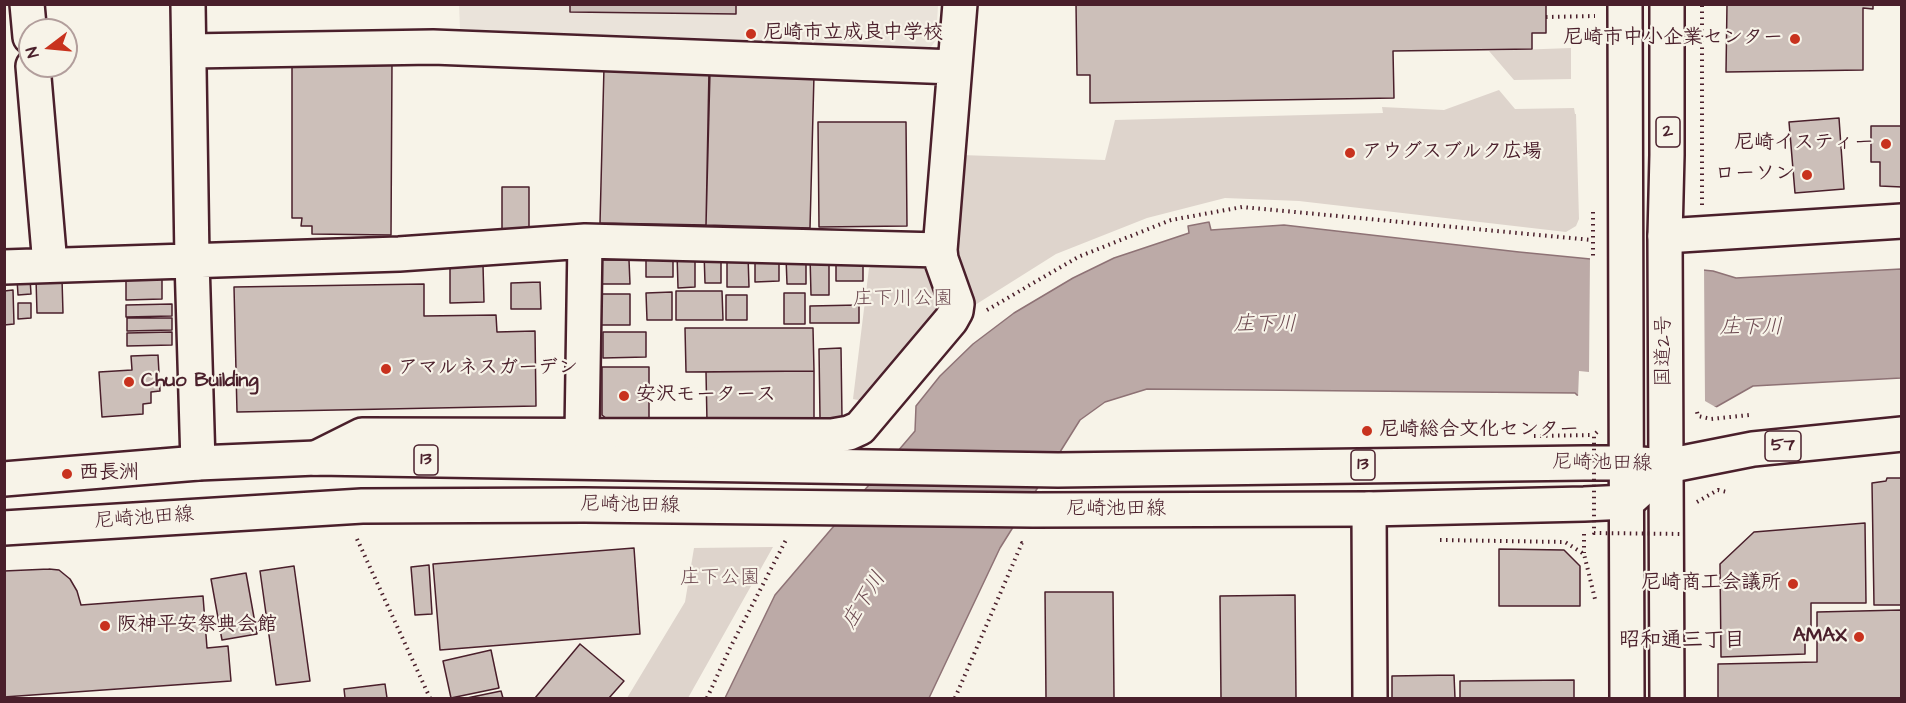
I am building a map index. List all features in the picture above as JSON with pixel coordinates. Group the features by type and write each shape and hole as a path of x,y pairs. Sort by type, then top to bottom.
{"main road":[{"path":"188,4 198,463"},
{"path":"316,458 362,435 832,436 860,428 951,320 956,311 957,304 940,250 960,4"},
{"name":"国道2号","path":"1625,4 1626,258 1606,430 1627,463 1627,699"},
{"name":"国道2号","path":"1667,699 1665,248 1668,4"},
{"path":"190,51 433,47 954,67"},
{"path":"34,78 50,265"},
{"path":"1665,248 1902,221"},
{"path":"4,267 399,254 585,241 940,250"},
{"path":"582,434 585,241"},
{"name":"57","path":"1666,466 1753,449 1902,434"},
{"name":"尼崎池田線","path":"4,479 198,463 316,458 1058,470 1627,463 1666,466"},
{"name":"尼崎池田線","path":"4,528 362,506 584,505 1033,510 1369,509 1627,502 1666,466"},
{"path":"1369,509 1370,699"}],"path":[{"path":"1702,4 1702,215"},
{"path":"1546,17 1595,16"},
{"path":"984,312 1078,257 1171,220 1242,207 1592,240"},
{"path":"1697,409 1698,416 1711,420 1749,415"},
{"path":"1534,436 1606,430 1594,533 1684,534"},
{"path":"707,699 730,648 788,537"},
{"path":"357,539 430,699"},
{"path":"1428,540 1565,542 1584,554 1595,607"},
{"path":"955,699 1022,543 1034,543"}],"shaded area":[{"name":"尼崎市立成良中学校","path":"459,5 938,5 936,40 926,54 460,29"}],"green space":[{"path":"1571,48 1571,79 1514,80 1489,51"},
{"name":"庄下川公園","path":"1499,90 1515,109 1574,108 1579,219 1576,226 1566,232 1299,201 1225,198 1147,218 1056,254 975,305 951,253 961,155 1105,160 1115,120 1383,113 1382,107 1444,110"},
{"name":"庄下川公園","path":"886,256 931,258 943,301 940,315 868,402 853,399 869,268"},
{"name":"庄下公園","path":"773,547 688,698 627,698 685,602 694,548"}],"water":[{"name":"庄下川","path":"1209,222 1211,230 1284,225 1713,271 1736,278 1901,269 1901,378 1753,386 1716,407 1575,393 1147,389 1105,402 1080,420 1000,548 929,698 725,698 775,595 915,431 916,406 940,376 973,344 1014,313 1073,278 1114,258 1189,233 1188,226"}],"pier":[{"path":"1590,256 1704,267 1705,401 1719,409 1578,398 1579,371 1589,372"}],"building":[{"path":"570,4 736,4 736,14 570,12"},
{"path":"1076,4 1546,4 1546,33 1532,33 1532,49 1393,51 1394,98 1090,103 1090,75 1077,75"},
{"name":"尼崎市中小企業センター","path":"1727,4 1873,4 1873,9 1863,8 1863,70 1726,72"},
{"path":"392,62 391,235 312,234 312,226 301,226 302,218 292,218 292,66"},
{"path":"604,67 709,70 706,225 600,223"},
{"path":"710,72 814,75 810,228 706,225"},
{"path":"1839,118 1844,189 1795,193 1789,122"},
{"path":"818,122 906,122 907,226 819,227"},
{"name":"尼崎イスティー","path":"1871,126 1902,126 1902,187 1880,186 1880,162 1871,162"},
{"path":"502,187 529,187 529,232 502,232"},
{"path":"704,252 721,252 721,283 705,283"},
{"path":"646,253 673,253 673,277 646,277"},
{"path":"677,253 695,253 695,287 678,288"},
{"path":"727,255 748,255 749,287 727,287"},
{"path":"836,255 863,255 863,281 836,281"},
{"path":"806,256 806,284 787,284 786,257"},
{"path":"810,256 829,256 829,295 811,295"},
{"path":"755,257 779,257 779,281 755,282"},
{"path":"602,260 629,260 630,284 602,284"},
{"path":"483,265 484,302 450,303 450,266"},
{"path":"126,276 162,276 162,299 126,300"},
{"path":"30,278 31,294 18,295 17,279"},
{"path":"36,279 62,279 63,313 37,313"},
{"path":"540,282 541,309 511,309 511,283"},
{"name":"アマルネスガーデン","path":"424,284 424,316 496,315 497,332 535,331 536,406 237,412 234,287"},
{"path":"13,290 14,324 4,325 4,291"},
{"path":"676,291 722,291 723,320 676,320"},
{"path":"672,292 672,320 647,320 646,293"},
{"path":"784,293 805,293 805,324 784,324"},
{"path":"599,294 630,294 630,325 599,325"},
{"path":"726,295 747,295 747,320 726,320"},
{"path":"18,303 31,303 31,318 18,319"},
{"path":"172,304 172,316 126,317 126,305"},
{"path":"859,305 859,323 810,323 810,306"},
{"path":"127,318 172,318 172,330 127,331"},
{"path":"685,328 813,328 814,371 686,372"},
{"path":"172,332 172,345 127,346 127,333"},
{"path":"603,332 646,332 646,357 603,358"},
{"path":"841,348 842,418 820,418 819,349"},
{"name":"Chuo Building","path":"158,355 160,391 151,392 151,403 143,404 143,414 102,417 99,372 132,370 131,356"},
{"path":"602,367 649,367 649,423 612,423 602,415"},
{"path":"814,371 814,421 707,422 706,372"},
{"path":"1887,478 1902,478 1902,605 1874,605 1872,483 1886,481"},
{"name":"尼崎商工会議所","path":"1865,523 1866,603 1811,603 1811,638 1805,638 1805,654 1721,657 1720,564 1754,532"},
{"path":"634,548 640,634 440,650 433,564"},
{"path":"1499,549 1564,550 1580,566 1580,606 1499,606"},
{"path":"429,565 432,614 415,615 411,567"},
{"path":"294,566 310,681 276,685 260,571"},
{"name":"阪神平安祭典会館","path":"59,570 70,579 81,605 203,596 207,648 228,646 231,681 4,697 4,571"},
{"path":"246,573 257,634 222,640 211,579"},
{"path":"1045,592 1113,592 1114,698 1046,698"},
{"path":"1295,595 1296,698 1221,698 1220,596"},
{"name":"AMAX","path":"1902,610 1902,698 1718,698 1718,664 1817,662 1817,612"},
{"path":"580,644 624,681 609,698 535,698"},
{"path":"491,650 499,688 451,698 443,661"},
{"path":"1454,675 1455,698 1392,698 1392,676"},
{"path":"1574,680 1574,698 1460,698 1460,681"},
{"path":"385,684 387,698 345,698 344,689"},
{"path":"501,691 503,698 467,698"}],"place":[{"name":"尼崎市立成良中学校","path":"751,34"},
{"name":"尼崎市中小企業センター","path":"1795,39"},
{"name":"尼崎イスティー","path":"1886,144"},
{"name":"アウグスブルク広場","path":"1350,153"},
{"name":"ローソン","path":"1807,175"},
{"name":"アマルネスガーデン","path":"386,369"},
{"name":"Chuo Building","path":"129,382"},
{"name":"安沢モータース","path":"624,396"},
{"name":"尼崎総合文化センター","path":"1367,431"},
{"name":"西長洲","path":"67,474"},
{"name":"尼崎商工会議所","path":"1793,584"},
{"name":"阪神平安祭典会館","path":"105,626"},
{"name":"AMAX","path":"1859,637"}],"district":[{"name":"昭和通三丁目","path":"1682,642"}]}
